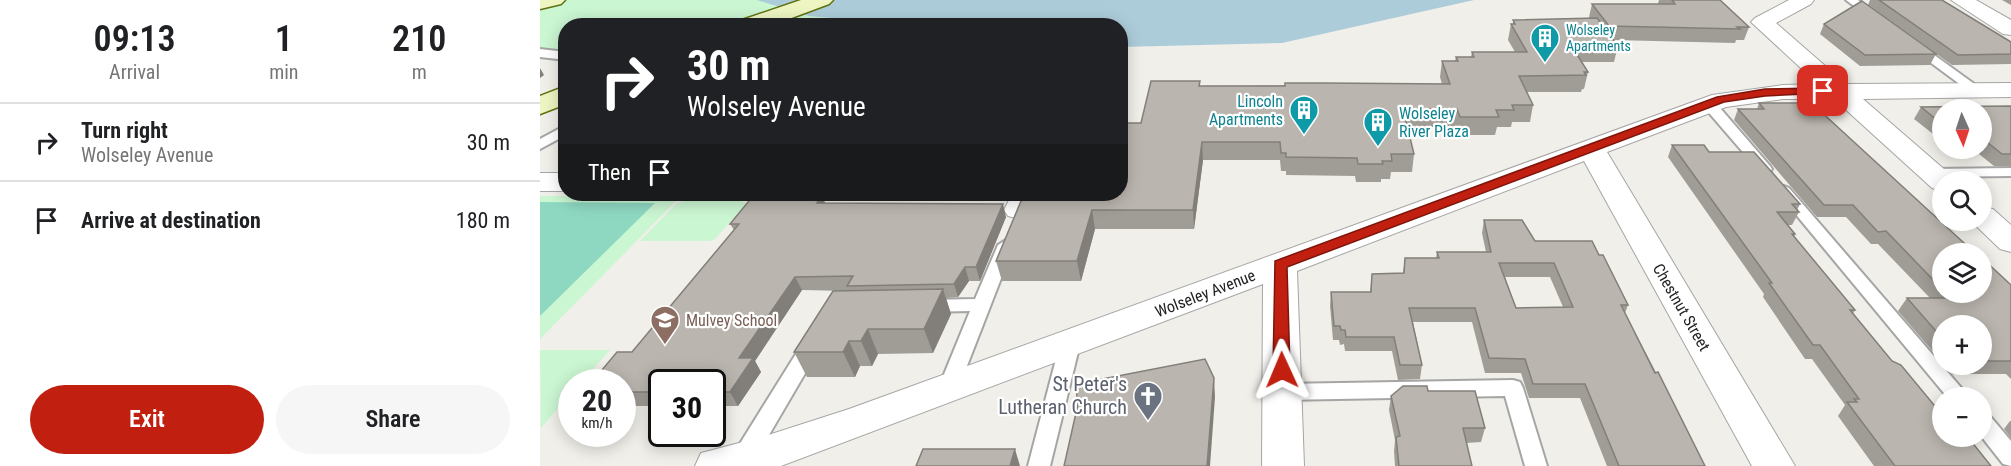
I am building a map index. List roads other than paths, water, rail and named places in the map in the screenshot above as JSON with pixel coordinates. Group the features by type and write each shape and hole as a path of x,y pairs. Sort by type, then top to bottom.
{"main road":[{"path":"540,3 554,0"},
{"path":"770,18 822,0"},
{"path":"540,106 558,98"}],"street":[{"path":"1804,0 1762,22 1932,173"},
{"path":"1961,0 2011,29"},
{"name":"Wolseley Avenue","path":"729,463 948,389 1709,104 1752,94 2011,90"},
{"name":"Chestnut Street","path":"1591,148 1774,466"},
{"path":"540,182 558,182"},
{"path":"1992,225 2011,242"},
{"path":"1280,265 1283,466"}],"lane":[{"path":"1851,0 1889,27"},
{"path":"1908,41 1978,91"},
{"path":"540,53 558,56"},
{"path":"540,61 558,59"},
{"path":"1709,104 1951,387"},
{"path":"540,145 558,134"},
{"path":"1992,173 2011,172"},
{"path":"948,389 1023,202"},
{"path":"902,306 982,305"},
{"path":"729,463 822,327"},
{"path":"1039,466 1070,344"},
{"path":"1282,392 1513,388 1536,466"},
{"path":"1992,434 2011,457"}],"water":[{"path":"757,0 1474,0 1282,43 1128,47 1128,18 831,18 809,16"}],"place":[{"name":"Wolseley Apartments","path":"1545,64"},
{"name":"Lincoln Apartments","path":"1304,136"},
{"name":"Wolseley River Plaza","path":"1378,148"},
{"name":"Mulvey School","path":"665,346"},
{"name":"St Peter's Lutheran Church","path":"1148,422"}]}
